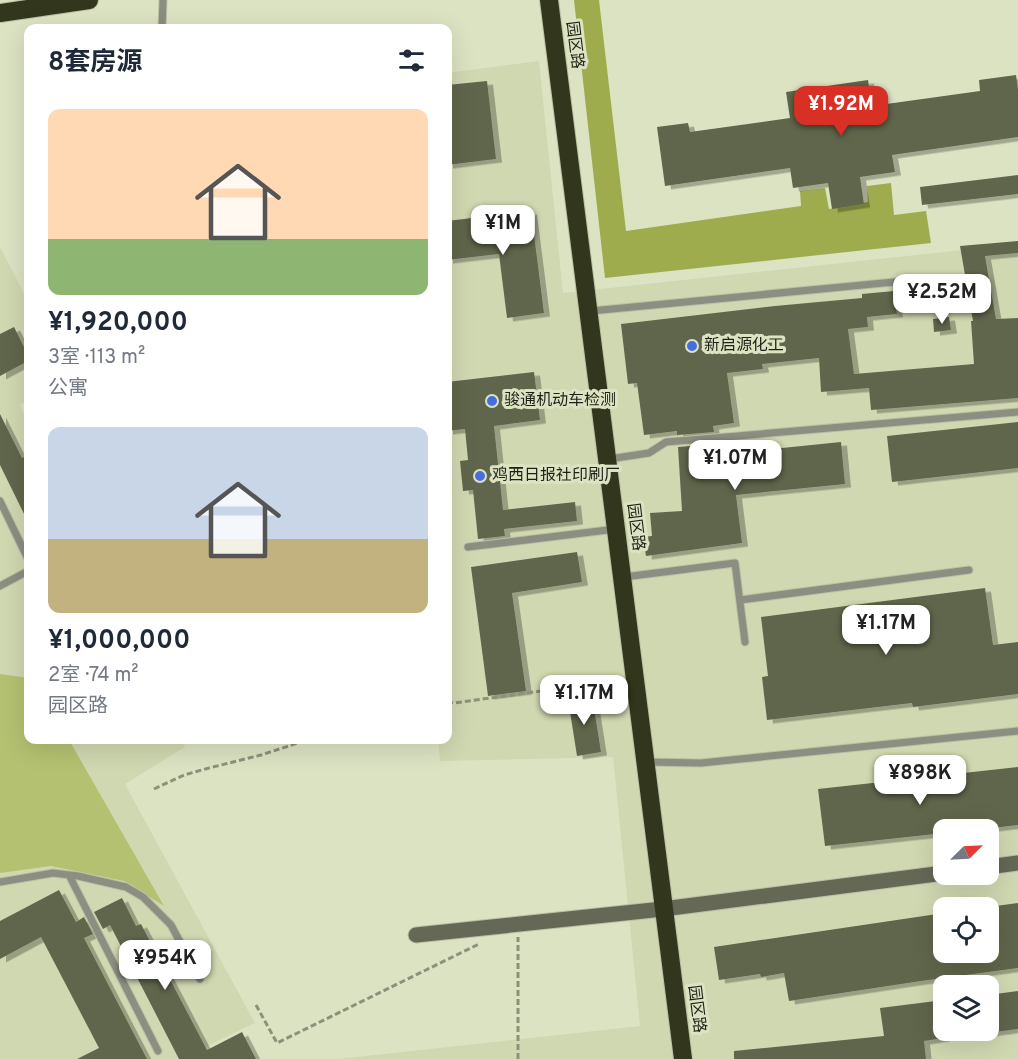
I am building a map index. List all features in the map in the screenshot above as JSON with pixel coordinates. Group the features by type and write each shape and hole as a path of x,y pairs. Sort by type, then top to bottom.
{"highway":[{"path":"0,13 89,0"},
{"name":"园区路","path":"549,0 683,1059"}],"street":[{"path":"999,866 1018,863"},
{"path":"416,935 663,909 933,874"}],"lane":[{"path":"162,24 163,0"},
{"path":"588,311 894,282"},
{"path":"607,459 649,453 666,442 1018,412"},
{"path":"0,501 24,551"},
{"path":"468,547 616,529"},
{"path":"622,577 735,563 745,642"},
{"path":"740,600 969,570"},
{"path":"0,586 24,573"},
{"path":"645,762 701,762 1018,731"},
{"path":"0,882 53,873 126,887 143,897 171,925 200,979"},
{"path":"69,875 158,1051"}],"path":[{"path":"452,703 634,677"},
{"path":"154,789 184,775 295,744"},
{"path":"518,924 518,1059"},
{"path":"256,1005 277,1043 487,940"}],"shaded area":[{"path":"539,61 563,293 1018,244 1018,1059 338,1059 640,1026 613,757 440,761 438,744 452,744 452,72"},
{"path":"0,247 24,293 24,402 20,405 24,414 24,744 184,744 185,747 125,784 255,1023 180,1059 0,1059"}],"green space":[{"path":"574,0 599,0 626,231 801,206 800,191 825,188 829,209 868,202 867,186 891,183 894,215 926,211 931,243 605,278"},
{"path":"0,674 24,677 24,744 71,744 164,906 124,881 51,866 0,873"}],"building":[{"path":"1016,75 1018,137 892,155 895,172 860,177 864,204 832,209 828,183 793,188 790,168 665,186 657,127 688,123 690,132 790,118 786,92 868,80 872,106 980,91 979,80"},
{"path":"487,81 496,159 452,164 452,84"},
{"path":"1018,175 1018,194 922,205 920,187"},
{"path":"531,211 544,313 507,318 499,254 452,259 452,220"},
{"path":"1018,241 1018,253 985,256 996,319 1018,318 1018,398 871,410 869,388 821,392 819,358 762,364 763,369 727,373 734,423 713,426 714,432 677,435 677,431 644,435 637,383 628,384 621,324 862,298 862,294 894,291 897,314 867,317 868,327 848,329 854,374 974,364 971,321 973,321 960,246"},
{"path":"949,317 951,330 934,332 933,319"},
{"path":"14,327 24,347 24,363 0,376 0,334"},
{"path":"534,372 540,420 494,426 503,510 575,502 577,521 504,529 505,536 478,539 473,490 463,491 460,461 468,460 465,429 452,430 452,381"},
{"path":"0,414 22,458 24,457 24,514 0,465"},
{"path":"1018,422 1018,468 892,482 887,436"},
{"path":"841,442 845,484 736,495 742,543 646,556 643,537 652,536 650,513 682,511 678,447 714,444 715,455"},
{"path":"577,552 582,582 512,593 526,691 488,696 471,567"},
{"path":"985,588 993,645 1018,642 1018,694 913,707 912,703 767,720 762,677 768,676 761,617"},
{"path":"592,695 601,752 577,756 568,699"},
{"path":"1018,767 1018,825 999,827 999,819 933,819 933,834 825,846 818,789"},
{"path":"59,890 76,922 84,917 93,934 84,938 147,1059 77,1059 99,1048 41,937 0,959 0,921"},
{"path":"122,898 136,926 141,924 207,1050 242,1032 256,1059 179,1059 110,925 103,929 94,912"},
{"path":"1018,903 1018,968 966,975 933,975 933,979 789,1001 784,973 719,980 714,947 933,915 933,963 999,963 999,906"},
{"path":"1018,991 1018,1029 999,1032 999,994"},
{"path":"933,1001 933,1040 924,1041 926,1059 734,1059 734,1051 884,1036 880,1008"}],"place":[{"name":"新启源化工","path":"692,346"},
{"name":"骏通机动车检测","path":"492,401"},
{"name":"鸡西日报社印刷厂","path":"480,476"}]}
